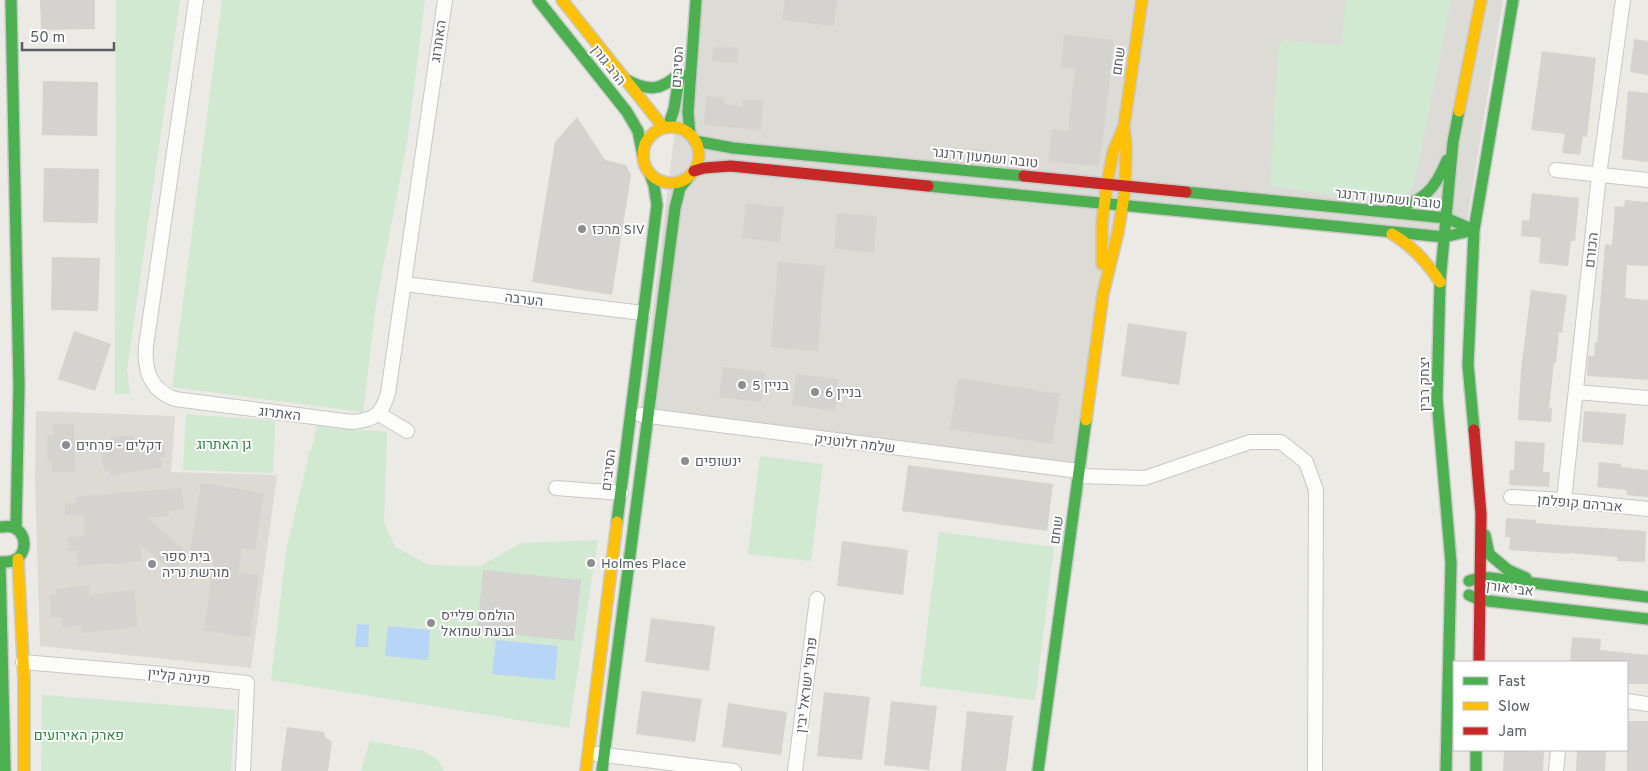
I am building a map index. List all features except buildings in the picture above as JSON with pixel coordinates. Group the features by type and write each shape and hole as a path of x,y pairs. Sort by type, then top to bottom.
{"street":[{"path":"10,0 19,386 16,528"},
{"name":"האתרוג","path":"196,0 146,346 147,370 153,384 159,391 175,399 352,422 371,418 379,414 385,405 388,393 445,0"},
{"name":"הרב גורן","path":"538,0 627,112 638,131 643,156"},
{"name":"הרב גורן","path":"562,0 666,128"},
{"name":"שחם","path":"1038,771 1103,294 1122,205 1126,148 1124,126 1142,0"},
{"name":"יצחק רבין","path":"1446,771 1451,563 1437,399 1440,282 1452,142 1481,0"},
{"path":"1480,661 1481,514 1468,365 1472,254 1474,230 1513,0"},
{"name":"הכורם","path":"1564,500 1599,174 1622,0"},
{"name":"הסיבים","path":"666,128 674,109 696,1"},
{"name":"הסיבים","path":"693,137 688,112 696,1"},
{"path":"624,78 635,85 649,89 665,86 680,73"},
{"name":"שחם","path":"1103,294 1102,236 1104,203 1113,152 1124,126"},
{"path":"602,771 675,208 680,188 691,175 699,156 693,137 683,130 666,128 655,132 648,138 644,147 644,163 656,180 664,183 681,182 691,175 704,168 731,166 1444,237 1474,230"},
{"name":"טובה ושמעון דרנגר","path":"693,137 733,148 1446,218 1474,230"},
{"path":"1376,212 1404,207 1416,203 1423,198 1440,177 1452,142"},
{"path":"1126,148 1139,172 1162,190"},
{"path":"1556,170 1648,180"},
{"name":"הסיבים","path":"586,771 656,205 654,185 650,174"},
{"path":"1386,231 1422,254 1440,282"},
{"name":"הערבה","path":"404,284 643,313"},
{"path":"1576,392 1648,398"},
{"path":"379,414 407,431"},
{"name":"שלמה זלוטניק","path":"631,414 1079,474 1145,478 1250,442 1281,442 1306,462 1316,490 1315,771"},
{"path":"556,488 621,493"},
{"name":"אברהם קופלמן","path":"1511,498 1564,500 1648,509"},
{"path":"1481,514 1489,554 1508,570 1544,585"},
{"path":"0,527 11,526 16,528 21,532 25,543 22,554 18,559 6,563 0,562 5,771"},
{"path":"18,559 23,662 24,771"},
{"name":"אבי אורן","path":"1451,588 1482,577 1648,597"},
{"name":"אבי אורן","path":"1451,588 1480,600 1648,619"},
{"name":"פרופ' ישראל יבין","path":"795,771 817,599"},
{"path":"1480,645 1495,619 1510,604"},
{"name":"פנינה קליין","path":"23,662 247,683 243,771"},
{"path":"1628,701 1648,704"},
{"path":"1476,751 1476,771"},
{"path":"1556,771 1558,751"},
{"path":"589,753 734,771"}],"shaded area":[{"path":"691,0 1503,0 1464,240 1116,204 1079,471 640,415"},
{"name":"בית ספר מורשת נריה","path":"36,411 175,416 171,472 277,475 251,668 40,646 35,479"}],"green space":[{"path":"116,0 180,0 127,370 130,394 115,394"},
{"path":"222,0 425,0 407,143 376,304 363,412 172,387"},
{"path":"1346,0 1451,0 1414,186 1406,194 1396,197 1361,198 1270,186 1278,53 1282,40 1341,45"},
{"name":"גן האתרוג","path":"186,414 275,421 273,473 183,470"},
{"name":"הולמס פלייס גבעת שמואל","path":"317,426 387,432 384,522 395,547 429,565 481,566 521,543 598,540 569,728 271,680 286,551 309,451 311,451"},
{"path":"760,456 823,464 811,561 748,554"},
{"path":"939,532 1054,547 1035,700 920,686"},
{"name":"פארק האירועים","path":"42,695 235,710 231,771 41,771"},
{"path":"370,741 423,751 438,760 444,771 361,771"}],"water":[{"path":"357,624 369,625 368,647 355,647"},
{"path":"388,626 430,630 428,660 385,656"},
{"path":"496,640 558,646 555,680 492,674"}],"traffic: fast":[{"path":"11,0 19,386 16,528"},
{"path":"538,0 627,112 638,131 643,156"},
{"path":"690,134 688,112 696,0"},
{"path":"1474,430 1468,365 1474,230 1513,0"},
{"path":"625,79 641,86 654,88 667,83 680,73"},
{"path":"668,127 674,109 680,73"},
{"path":"1446,771 1451,563 1437,399 1440,282 1453,142 1459,111"},
{"path":"695,141 733,148 1024,176"},
{"path":"1392,209 1412,202 1427,193 1438,179 1447,160"},
{"path":"617,522 657,205 650,174"},
{"path":"602,771 675,208 680,188 688,178"},
{"path":"928,186 1444,237 1474,230"},
{"path":"1186,192 1446,218 1474,230"},
{"path":"1038,771 1086,420"},
{"path":"0,527 10,527 17,530 21,534 24,544 21,554 17,558 11,561 0,562 5,771"},
{"path":"1485,535 1489,554 1508,570 1526,578"},
{"path":"1469,581 1482,577 1648,597"},
{"path":"1469,595 1480,600 1648,619"},
{"path":"1476,751 1476,771"}],"traffic: slow":[{"path":"562,0 664,128"},
{"path":"1102,264 1102,223 1107,184 1113,152 1124,126 1142,0"},
{"path":"1459,111 1481,0"},
{"path":"1086,420 1103,294 1118,232 1125,190 1126,147 1124,126"},
{"path":"666,127 676,127 691,135 697,144 699,155 697,166 691,175 676,183 666,183 655,178 648,171 643,160 643,150 648,139 655,132 666,127"},
{"path":"1392,234 1419,255 1440,282"},
{"path":"586,771 617,522"},
{"path":"18,559 24,680 24,771"}],"traffic: jam":[{"path":"694,171 704,168 731,166 928,186"},
{"path":"1024,176 1186,192"},
{"path":"1474,430 1481,514 1479,661"}],"place":[{"name":"מרכז SIV","path":"582,229"},
{"name":"בניין 5","path":"742,385"},
{"name":"בניין 6","path":"815,392"},
{"name":"דקלים - פרחים","path":"66,445"},
{"name":"ינשופים","path":"685,461"},
{"name":"Holmes Place","path":"591,563"},
{"name":"בית ספר מורשת נריה","path":"152,564"},
{"name":"הולמס פלייס גבעת שמואל","path":"431,623"}]}
